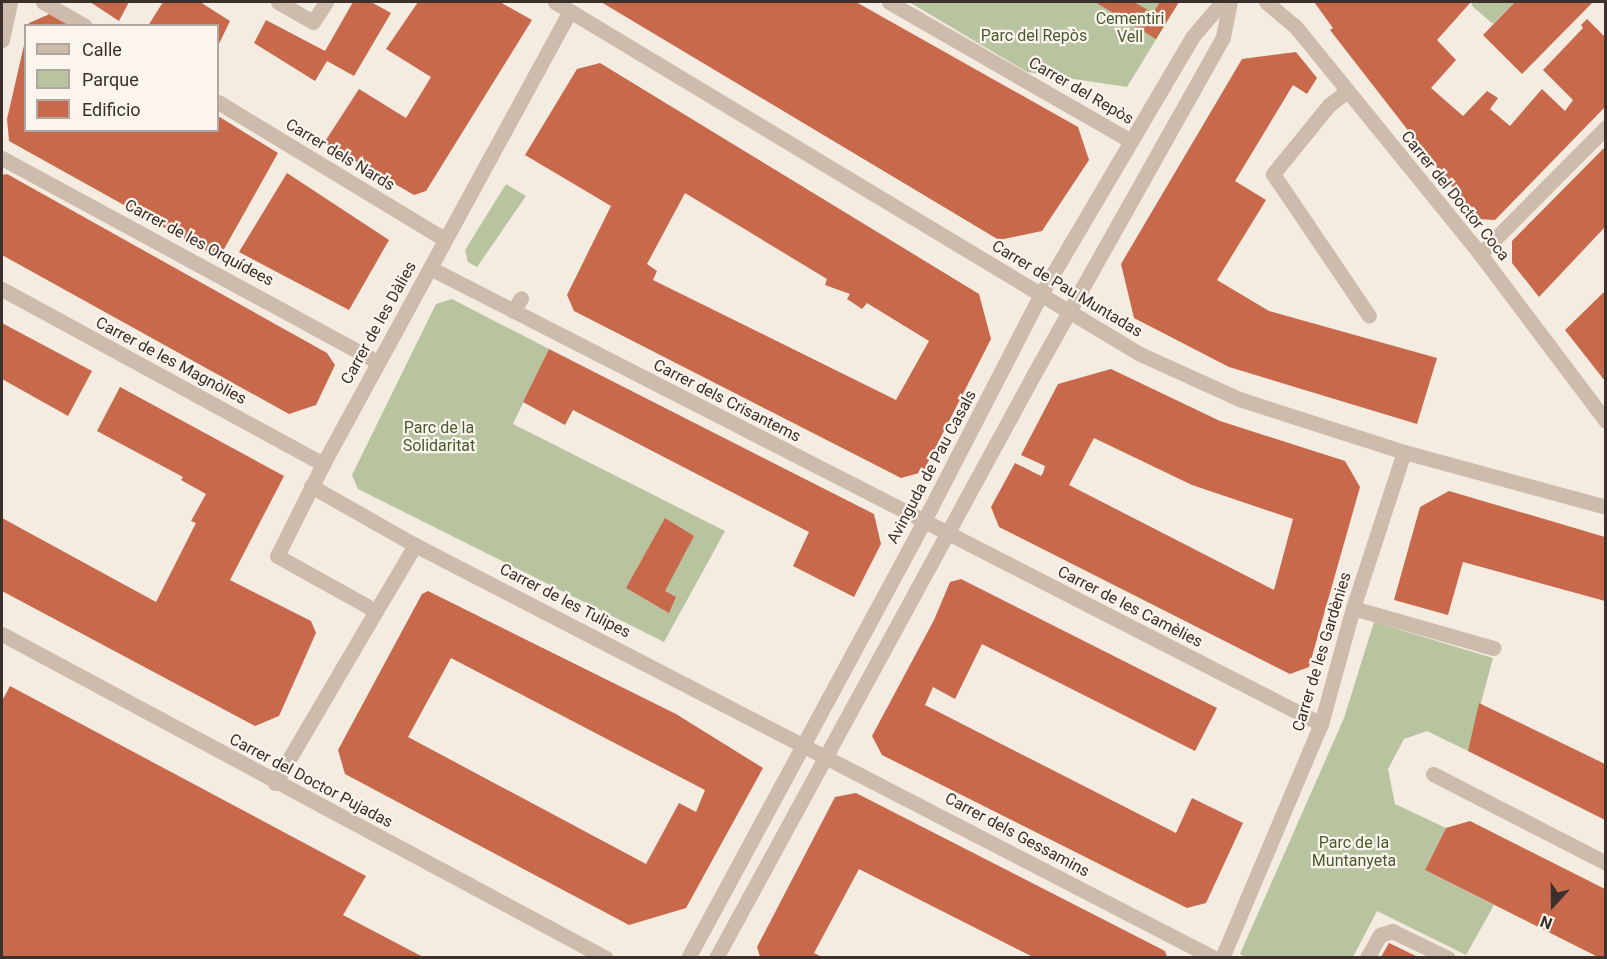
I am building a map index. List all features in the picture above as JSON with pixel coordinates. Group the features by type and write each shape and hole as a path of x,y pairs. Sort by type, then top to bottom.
{"street":[{"path":"2,36 10,2"},
{"path":"43,2 82,24"},
{"path":"278,2 313,22 326,2"},
{"name":"Carrer de Pau Muntadas","path":"555,2 1140,354 1239,399 1404,452 1605,507"},
{"name":"Carrer del Repòs","path":"889,2 1131,141"},
{"name":"Avinguda de Pau Casals","path":"688,957 923,524 1041,294 1193,36 1222,2"},
{"path":"716,957 1068,311 1223,37 1230,2"},
{"name":"Carrer del Doctor Coca","path":"1266,2 1295,26 1480,254 1605,421"},
{"name":"Carrer de les Dàlies","path":"376,611 278,556 311,486 570,10"},
{"path":"1347,92 1329,105 1273,174 1369,316"},
{"name":"Carrer dels Nards","path":"219,103 444,239"},
{"path":"1480,254 1605,127"},
{"name":"Carrer de les Orquídees","path":"2,158 378,362"},
{"name":"Carrer dels Crisantems","path":"430,268 517,304 923,524"},
{"name":"Carrer de les Magnòlies","path":"2,289 323,464"},
{"name":"Carrer de les Gardènies","path":"1222,957 1321,724 1353,608 1404,452"},
{"name":"Carrer de les Tulipes","path":"311,486 416,545 804,744"},
{"name":"Carrer de les Camèlies","path":"923,524 1321,724"},
{"path":"275,783 416,545"},
{"path":"1353,608 1493,648"},
{"name":"Carrer del Doctor Pujadas","path":"2,634 275,783 606,957"},
{"name":"Carrer dels Gessamins","path":"804,744 1214,957"},
{"path":"1433,774 1605,863"},
{"path":"1367,957 1380,935 1392,931 1448,957"}],"green space":[{"name":"Parc del Repòs","path":"909,2 1179,2 1127,87 1027,72"},
{"path":"1473,2 1515,2 1493,24 1471,5"},
{"path":"506,184 526,196 477,267 468,262 465,250"},
{"name":"Parc de la Solidaritat","path":"452,299 549,349 513,424 725,531 664,642 358,489 352,475 436,304"},
{"name":"Parc de la Muntanyeta","path":"1374,622 1493,658 1468,751 1427,731 1404,739 1388,769 1395,804 1446,828 1425,870 1494,905 1466,955 1377,911 1353,957 1247,958 1240,954 1344,718"}],"building":[{"path":"90,2 129,2 119,21"},
{"path":"163,2 200,2 230,21 219,44 219,24 149,24"},
{"path":"353,2 371,2 391,13 354,76 327,61 315,81 254,43 266,20 325,51"},
{"path":"418,2 500,2 532,20 426,191 414,195 324,143 359,89 406,118 431,77 386,49"},
{"path":"601,2 856,2 1078,127 1089,160 1042,231 999,240"},
{"path":"1095,2 1134,2 1153,13 1160,2 1179,2 1156,39"},
{"path":"1314,2 1471,2 1437,40 1456,60 1431,88 1463,116 1487,91 1498,98 1490,109 1510,126 1542,89 1565,111 1573,100 1543,70 1583,28 1581,25 1587,19 1605,37 1605,107 1495,220 1477,219 1330,30 1333,28"},
{"path":"1515,2 1593,2 1522,74 1483,35"},
{"path":"52,13 69,24 29,24"},
{"path":"24,45 24,132 219,132 219,117 278,153 219,258 9,141 7,119"},
{"path":"1296,52 1317,78 1307,94 1293,85 1235,181 1266,200 1217,280 1269,311 1437,358 1417,424 1229,367 1134,318 1121,264 1242,59"},
{"path":"600,63 979,294 991,339 923,472 901,478 574,311 567,295 611,206 525,155 577,69","holes":["685,193 827,279 825,285 850,294 847,299 862,309 867,303 929,341 896,400 653,280 657,271 647,264"]},
{"path":"1605,147 1605,227 1539,297 1512,263 1512,241"},
{"path":"287,173 389,240 349,310 239,252"},
{"path":"7,174 327,353 335,365 316,405 289,414 2,255 2,175"},
{"path":"1605,291 1605,381 1565,330"},
{"path":"2,323 92,371 68,416 2,379"},
{"path":"549,349 874,514 881,544 854,597 793,566 809,532 573,410 565,425 523,402"},
{"path":"1111,369 1220,421 1345,461 1360,487 1309,667 1290,674 999,527 991,507 1015,463 1041,476 1043,473 1045,466 1021,455 1058,384","holes":["1094,438 1192,485 1293,519 1274,590 1069,485"]},
{"path":"120,387 284,476 230,580 311,621 316,633 279,716 255,726 2,591 2,518 156,602 196,523 191,521 206,494 181,480 183,477 97,431"},
{"path":"1449,491 1605,537 1605,601 1463,562 1448,615 1394,600 1420,507"},
{"path":"665,518 694,536 665,591 676,597 669,613 626,588"},
{"path":"961,579 1217,708 1195,751 982,644 955,699 933,687 925,705 1176,833 1192,798 1243,823 1206,903 1187,908 882,755 872,736 934,620 950,582"},
{"path":"428,591 676,714 763,768 686,908 629,925 345,774 338,750 422,594","holes":["451,658 705,790 696,812 679,803 646,864 408,737"]},
{"path":"10,686 366,876 343,915 423,957 2,957 2,701"},
{"path":"1479,703 1605,764 1605,820 1468,751"},
{"path":"856,793 1165,951 1167,957 1033,957 859,869 814,953 822,957 760,957 757,947 835,797"},
{"path":"1470,821 1605,889 1605,957 1598,957 1425,870 1446,828"},
{"path":"1389,943 1418,957 1381,957"}],"park label":[{"name":"Cementiri Vell","path":"1130,28"}]}
